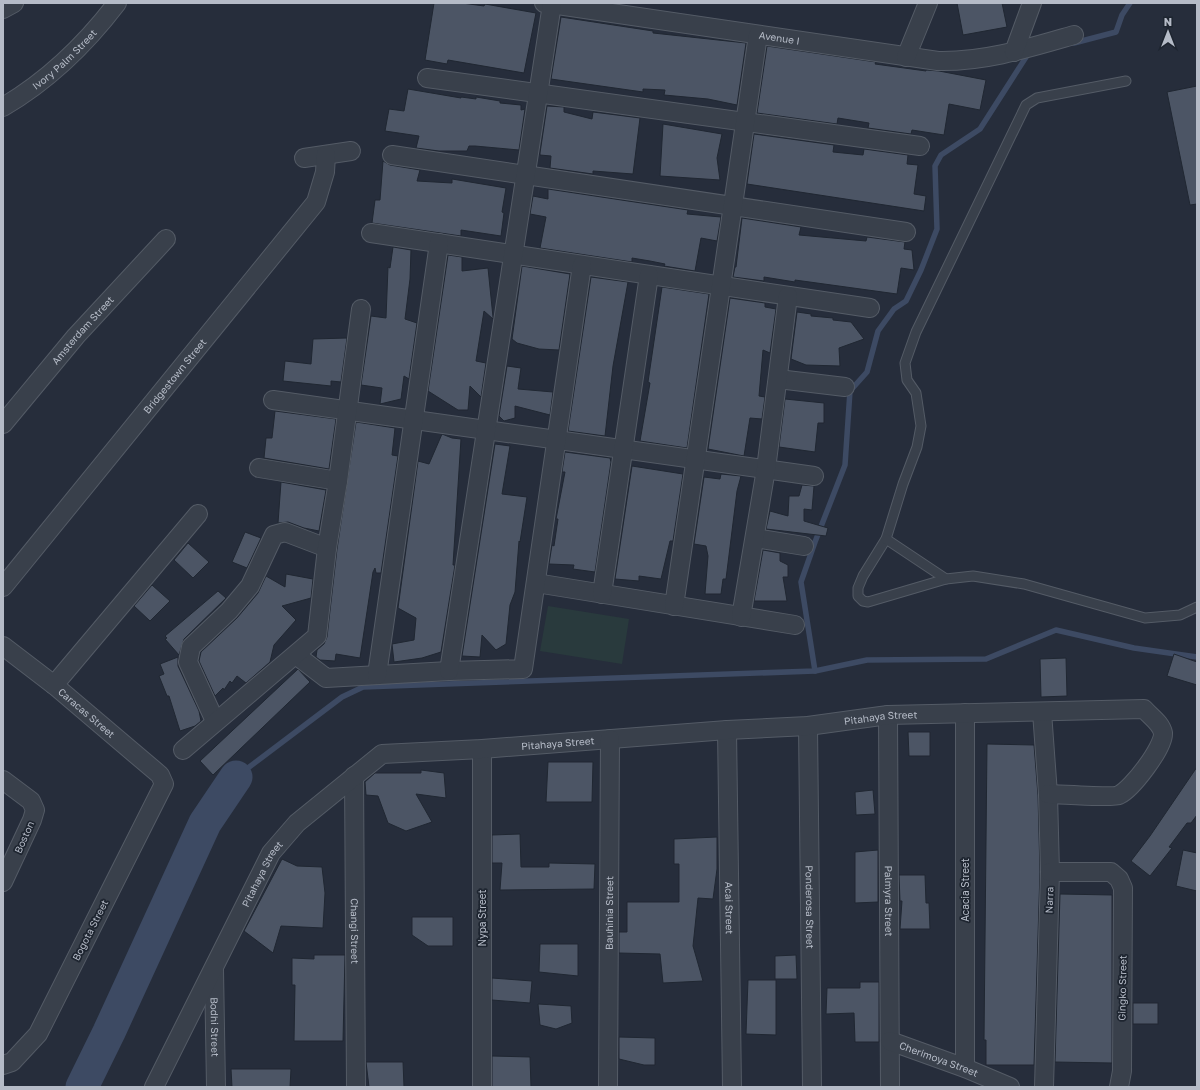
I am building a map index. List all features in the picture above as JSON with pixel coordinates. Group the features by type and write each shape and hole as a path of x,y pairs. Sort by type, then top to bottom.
{"street":[{"path":"3,9 14,3"},
{"name":"Ivory Palm Street","path":"3,107 31,90 68,59 117,3"},
{"path":"906,57 928,3"},
{"path":"1014,52 1032,3"},
{"path":"449,671 526,175 538,93 548,4"},
{"name":"Avenue I","path":"548,4 906,57 959,62 984,59 1074,36"},
{"path":"674,606 758,35"},
{"path":"427,78 920,146"},
{"path":"304,158 351,151"},
{"name":"Bridgestown Street","path":"3,587 316,202 325,172 326,155"},
{"path":"392,155 906,232"},
{"path":"371,233 870,308"},
{"name":"Amsterdam Street","path":"3,424 76,336 166,239"},
{"path":"377,675 439,243"},
{"path":"296,655 326,678 449,671 523,669 582,265"},
{"path":"602,594 625,449 649,275"},
{"path":"741,617 766,469 788,296"},
{"path":"183,750 215,721 317,636 327,548 338,481 361,309"},
{"path":"778,379 845,387"},
{"path":"273,400 814,476"},
{"path":"259,468 338,481"},
{"path":"54,685 198,514"},
{"path":"215,721 188,662 191,647 229,611 250,586 274,534 285,532 327,548"},
{"path":"755,538 804,546"},
{"path":"536,583 795,625"},
{"name":"Caracas Street","path":"3,646 54,685 160,775 164,784"},
{"name":"Pitahaya Street","path":"154,1087 271,853 297,823 382,754 482,749 727,730 808,726 888,715 1144,710 1160,724 1163,732 1163,741 1135,782 1119,795 1048,794"},
{"name":"Narra","path":"1042,712 1048,794 1050,872 1044,1087"},
{"name":"Acacia Street","path":"965,713 965,1068"},
{"name":"Palmyra Street","path":"888,715 890,1087"},
{"name":"Ponderosa Street","path":"808,726 812,1087"},
{"name":"Acai Street","path":"727,730 732,1087"},
{"name":"Bauhinia Street","path":"608,1087 610,739"},
{"name":"Nypa Street","path":"482,749 482,1087"},
{"name":"Changi Street","path":"354,776 356,1087"},
{"name":"Boston","path":"3,780 31,801 35,810 32,820 3,882"},
{"name":"Bogota Street","path":"3,1065 12,1062 38,1034 164,784"},
{"name":"Gingko Street","path":"1050,872 1111,872 1119,879 1123,888 1122,1071 1119,1087"},
{"name":"Bodhi Street","path":"214,968 216,1087"},
{"name":"Cherimoya Street","path":"890,1041 965,1068 1010,1087"}],"lane":[{"path":"1126,81 1037,98 1026,105 916,332 905,363 907,380 916,393 922,426 917,447 886,539 863,576 858,588 858,596 863,601 868,602 883,599 946,579 973,576 1024,584 1145,618 1180,615 1197,607"},
{"path":"886,539 946,579"}],"shaded area":[{"path":"548,606 629,619 622,664 540,651"}],"building":[{"path":"434,3 462,3 484,6 485,4 536,13 524,73 448,60 447,64 425,60"},
{"path":"957,3 1002,3 1007,27 963,35"},
{"path":"561,17 653,31 653,33 746,43 737,105 708,99 664,95 665,90 643,89 643,92 551,79"},
{"path":"767,46 876,62 875,64 926,71 939,71 986,80 980,110 949,104 944,135 912,130 911,134 868,128 869,123 838,118 837,124 757,113"},
{"path":"1197,86 1197,204 1190,205 1167,92"},
{"path":"408,89 461,98 476,99 476,97 500,101 500,103 521,105 521,110 525,109 519,150 475,146 469,146 467,151 439,151 416,148 419,136 385,131 389,109 404,111"},
{"path":"547,106 564,107 564,112 592,119 593,112 640,118 633,174 593,171 593,174 550,168 551,156 540,155"},
{"path":"663,124 722,134 717,158 720,180 660,176"},
{"path":"754,134 834,145 833,152 863,155 864,149 908,155 907,164 918,165 914,194 926,196 924,211 747,184"},
{"path":"383,161 390,165 420,170 417,181 452,183 452,179 506,188 502,212 504,213 501,236 461,230 461,236 372,223 375,200 380,200"},
{"path":"548,189 688,210 687,214 721,217 717,241 701,238 695,271 664,266 665,264 632,258 632,262 540,248 546,217 530,214 533,196 548,199"},
{"path":"742,218 801,227 799,235 866,241 867,237 905,242 904,249 912,250 914,270 901,268 897,294 795,280 795,282 764,277 764,281 733,277 736,267"},
{"path":"393,247 411,250 410,279 405,319 417,323 409,379 404,376 401,399 380,404 382,388 361,385 371,316 386,318 388,267 390,268"},
{"path":"448,255 462,257 462,271 488,268 493,319 484,311 476,361 486,363 481,397 470,386 468,410 458,410 428,391"},
{"path":"522,266 570,274 559,350 539,349 517,343 512,339"},
{"path":"591,277 628,282 613,366 605,436 568,431"},
{"path":"662,287 709,294 687,448 640,441 650,383 648,382"},
{"path":"730,298 765,303 765,307 776,309 770,353 763,350 759,396 765,397 762,419 750,418 744,456 708,449"},
{"path":"797,312 811,314 811,316 833,318 833,320 851,322 864,339 839,348 840,366 806,365 791,359"},
{"path":"347,338 341,382 331,381 331,386 283,381 285,361 311,364 313,339"},
{"path":"507,366 521,368 518,389 553,392 550,415 515,406 515,418 504,421 499,416"},
{"path":"785,399 824,403 824,423 818,423 815,452 779,447"},
{"path":"275,411 336,419 329,469 264,458 266,438 272,438"},
{"path":"356,422 395,428 392,455 398,456 381,573 376,573 375,568 373,572 360,658 336,654 335,661 320,660 316,657 317,650 324,644 327,637 337,549"},
{"path":"442,434 452,438 461,439 453,565 455,565 441,652 422,658 394,662 392,644 414,640 416,618 398,608 418,461 429,464"},
{"path":"495,444 510,446 502,494 527,497 520,542 519,541 515,592 510,605 506,644 496,650 482,635 480,657 462,656"},
{"path":"565,452 610,458 611,462 595,572 573,569 574,565 549,564 552,545 554,546 558,519 556,519 565,472 562,472"},
{"path":"632,466 683,474 673,541 670,541 661,579 639,576 639,581 615,579"},
{"path":"721,474 741,476 737,491 726,579 723,579 721,594 705,594 708,556 706,546 694,544 704,477 720,479"},
{"path":"281,482 326,490 319,531 304,528 288,522 278,523"},
{"path":"802,485 814,486 812,510 804,509 804,521 828,528 826,536 766,529 770,511 788,516 789,496 799,496"},
{"path":"245,532 261,538 247,568 232,562"},
{"path":"188,543 209,562 193,578 174,560"},
{"path":"763,550 780,553 780,561 788,565 788,577 783,577 787,601 754,601"},
{"path":"286,574 313,579 311,598 282,606 296,620 274,645 270,662 246,683 237,676 232,683 230,681 224,690 223,688 215,696 199,661 201,652 237,618 258,593 266,576 285,587"},
{"path":"152,585 170,601 150,621 134,606"},
{"path":"218,591 226,598 184,639 179,655 165,639 167,638 165,636"},
{"path":"1174,654 1197,662 1197,685 1167,676"},
{"path":"178,657 178,666 199,711 201,721 195,726 180,731 169,696 167,696 159,676 164,674 160,664"},
{"path":"1066,658 1067,696 1041,697 1040,659"},
{"path":"298,669 310,682 213,775 200,761"},
{"path":"908,732 930,732 930,756 909,756"},
{"path":"987,744 1034,745 1038,795 1040,872 1034,1065 986,1065 986,1040 984,1040"},
{"path":"548,762 593,762 592,802 546,802"},
{"path":"1197,767 1197,815 1191,823 1187,823 1169,847 1172,848 1150,876 1131,861"},
{"path":"421,770 444,773 446,798 416,794 432,822 406,831 388,823 378,796 366,795 365,782 375,773 421,773"},
{"path":"873,790 875,814 856,815 855,792"},
{"path":"520,834 521,867 549,867 549,863 595,864 594,889 500,890 502,863 492,863 492,835"},
{"path":"717,837 717,869 713,899 698,898 693,946 703,981 663,983 660,954 619,953 619,932 627,932 627,902 679,902 679,864 674,864 674,839"},
{"path":"878,850 878,902 855,903 855,852"},
{"path":"1183,850 1197,853 1197,891 1176,886"},
{"path":"282,859 297,866 322,867 325,893 323,928 281,926 273,953 244,931"},
{"path":"899,875 925,875 926,903 929,903 930,929 900,929 902,901 900,901"},
{"path":"1060,894 1112,895 1112,1063 1055,1062"},
{"path":"412,917 453,917 453,946 428,946 412,935"},
{"path":"540,944 578,944 578,976 539,972"},
{"path":"314,955 345,955 343,1041 294,1041 295,985 292,985 292,958 314,959"},
{"path":"796,955 797,979 775,979 775,956"},
{"path":"492,978 532,981 530,1003 492,1000"},
{"path":"748,980 776,980 776,1035 746,1034"},
{"path":"860,982 879,982 879,1042 855,1042 854,1013 826,1014 827,988 860,988"},
{"path":"1133,1003 1158,1003 1158,1024 1133,1024"},
{"path":"538,1004 571,1006 572,1023 556,1029 540,1025"},
{"path":"619,1037 655,1038 655,1065 644,1065 619,1059"},
{"path":"492,1056 530,1057 531,1087 492,1087"},
{"path":"366,1062 403,1062 404,1087 369,1087"},
{"path":"231,1069 291,1069 290,1087 232,1087"}],"waterway":[{"path":"1074,43 1116,32 1122,15 1130,3"},
{"path":"815,671 801,582 845,465 850,391 867,372 878,331 894,309 906,301 921,270 937,229 935,166 941,155 980,129 1028,54"},
{"path":"236,777 342,697 363,687 815,671 867,660 986,659 1056,630 1134,648 1197,657"},
{"path":"82,1087 109,1032 205,823 236,777"}]}
